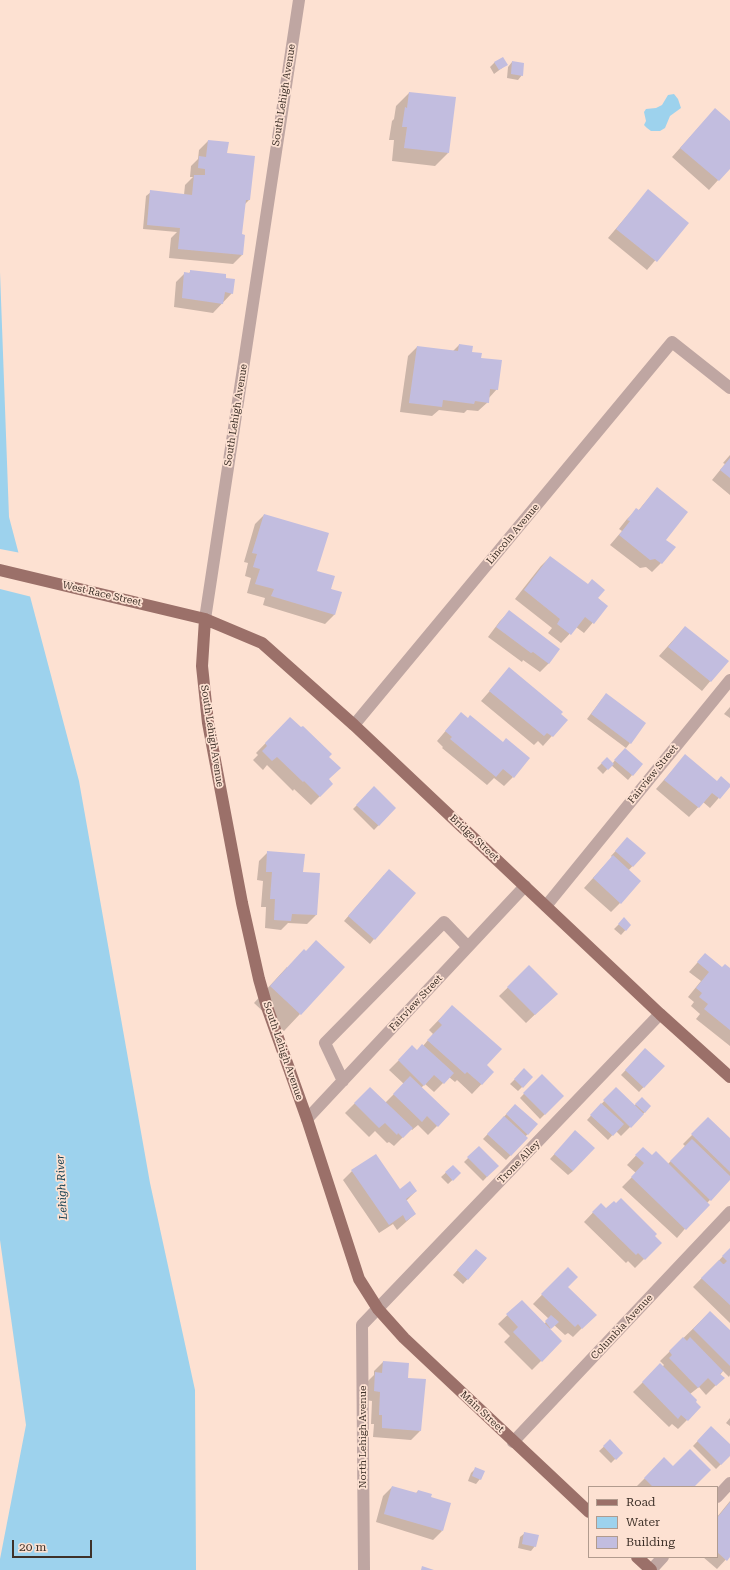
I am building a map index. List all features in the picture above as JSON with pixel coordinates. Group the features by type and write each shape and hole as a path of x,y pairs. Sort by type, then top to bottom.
{"main road":[{"name":"West Race Street","path":"0,570 205,619"},
{"name":"Bridge Street","path":"205,619 262,643 354,725 660,1014 730,1077"},
{"name":"South Lehigh Avenue","path":"205,619 202,666 208,724 242,903 259,979 307,1119 359,1279 378,1309"},
{"name":"Main Street","path":"378,1309 404,1338 588,1511"},
{"path":"638,1558 651,1570"}],"street":[{"name":"South Lehigh Avenue","path":"205,619 299,0"},
{"name":"Lincoln Avenue","path":"354,725 672,342 730,388"},
{"name":"Fairview Street","path":"546,906 730,680"},
{"name":"Fairview Street","path":"307,1119 525,886"},
{"path":"343,1081 325,1043 444,922 468,947"},
{"name":"Trone Alley","path":"378,1309 660,1014"},
{"name":"Columbia Avenue","path":"513,1442 730,1212"},
{"name":"North Lehigh Avenue","path":"364,1570 362,1326 378,1309"},
{"path":"718,1496 730,1483"},
{"path":"651,1570 662,1558"}],"water":[{"path":"674,94 678,99 681,108 670,116 665,128 660,131 651,131 644,125 646,121 644,112 646,109 656,108 662,105 668,95"},
{"name":"Lehigh River","path":"0,272 9,517 79,781 150,1183 195,1390 196,1570 0,1570 0,1559 26,1425 0,1240"}],"pier":[{"path":"0,549 21,553 32,597 0,589"}],"building":[{"path":"503,57 508,65 499,70 494,62"},
{"path":"512,61 524,63 523,76 511,74"},
{"path":"409,92 456,97 449,153 404,148 407,127 402,127"},
{"path":"715,108 730,121 730,169 719,181 680,148"},
{"path":"208,140 229,142 227,153 255,156 250,200 246,200 242,234 245,235 243,255 178,249 180,228 147,225 150,190 192,195 194,175 205,175 205,169 198,168 199,156 206,157"},
{"path":"648,189 689,223 657,262 616,229"},
{"path":"190,270 226,274 226,278 235,279 233,294 225,292 223,304 182,298 184,272 190,273"},
{"path":"459,344 473,346 472,352 482,353 481,358 502,360 498,390 490,389 489,403 475,401 474,404 443,400 442,407 409,403 417,346 458,351"},
{"path":"730,458 730,478 720,470"},
{"path":"657,487 688,512 666,540 676,547 662,564 655,559 650,560 619,535 630,521 627,520 636,508 639,510"},
{"path":"264,514 329,533 317,571 335,576 331,589 342,592 335,615 271,596 274,589 255,584 260,569 253,567 257,554 252,553"},
{"path":"550,556 588,584 592,579 605,590 598,598 608,606 594,624 585,617 571,635 557,624 560,619 524,590"},
{"path":"509,610 560,649 549,664 533,652 531,653 496,627"},
{"path":"685,626 729,661 711,682 668,647"},
{"path":"509,667 563,712 561,714 568,720 553,737 547,733 544,736 489,691"},
{"path":"606,693 646,723 631,744 591,714"},
{"path":"461,712 468,718 470,715 503,742 506,738 530,758 514,778 503,769 496,777 450,739 452,737 445,731"},
{"path":"290,717 301,727 303,726 332,754 329,757 341,768 329,779 333,784 320,797 277,757 272,761 262,751 267,746 265,743"},
{"path":"625,748 643,764 633,776 614,760"},
{"path":"685,754 717,781 721,776 730,784 730,787 720,799 712,793 699,808 664,780"},
{"path":"607,757 614,764 608,770 601,763"},
{"path":"374,786 396,808 379,826 356,805"},
{"path":"627,837 646,853 633,867 615,851"},
{"path":"267,851 305,854 303,872 320,873 317,915 292,914 291,921 274,920 275,899 270,899 272,872 266,872"},
{"path":"613,855 641,881 621,904 593,878"},
{"path":"389,869 416,893 375,940 348,916"},
{"path":"624,917 631,925 626,931 618,924"},
{"path":"316,940 345,967 301,1015 270,986 304,949 306,951"},
{"path":"705,953 722,967 725,964 730,968 730,1030 704,1009 708,1004 699,997 702,993 696,988 709,972 697,962"},
{"path":"529,965 558,994 535,1015 507,987"},
{"path":"452,1005 502,1049 487,1065 494,1072 482,1085 467,1072 465,1074 427,1040 442,1025 438,1021"},
{"path":"422,1044 454,1073 444,1084 434,1075 424,1086 398,1060 412,1045 417,1050"},
{"path":"645,1048 665,1066 644,1088 625,1070"},
{"path":"524,1068 533,1077 523,1088 514,1079"},
{"path":"542,1074 564,1096 545,1115 523,1093"},
{"path":"410,1076 450,1114 438,1127 427,1116 422,1122 393,1094"},
{"path":"370,1087 413,1128 403,1138 398,1133 397,1135 385,1123 379,1128 354,1103"},
{"path":"616,1087 644,1114 631,1128 603,1100"},
{"path":"642,1097 651,1106 645,1113 635,1104"},
{"path":"601,1103 624,1124 613,1136 590,1115"},
{"path":"515,1104 538,1124 528,1135 506,1114"},
{"path":"504,1116 528,1138 511,1156 487,1134"},
{"path":"708,1117 730,1138 730,1172 691,1134"},
{"path":"575,1130 595,1148 573,1171 554,1154"},
{"path":"692,1139 730,1176 730,1180 711,1201 670,1161"},
{"path":"479,1146 499,1166 487,1177 467,1157"},
{"path":"643,1147 652,1155 656,1151 710,1205 686,1230 631,1177 644,1163 635,1155"},
{"path":"376,1154 400,1189 410,1181 417,1191 406,1199 416,1214 406,1221 403,1215 389,1225 351,1170"},
{"path":"453,1165 461,1173 453,1181 445,1172"},
{"path":"621,1198 657,1234 655,1236 662,1243 645,1260 638,1253 636,1255 592,1212 601,1203 606,1208 614,1201 616,1203"},
{"path":"730,1248 730,1305 701,1278 719,1260 723,1264 727,1261 722,1256"},
{"path":"476,1249 487,1258 468,1280 457,1270"},
{"path":"568,1267 578,1277 568,1287 597,1315 582,1329 578,1324 575,1327 541,1294"},
{"path":"522,1300 562,1341 542,1362 513,1332 518,1327 506,1314"},
{"path":"710,1311 730,1330 730,1366 693,1329"},
{"path":"551,1315 559,1322 551,1329 545,1321"},
{"path":"683,1337 687,1341 690,1337 723,1371 720,1374 725,1378 716,1386 708,1378 698,1388 669,1358 672,1355 669,1351"},
{"path":"383,1361 409,1363 408,1378 426,1379 421,1431 382,1428 382,1415 379,1415 380,1392 374,1391 375,1372 382,1373"},
{"path":"660,1363 697,1400 696,1402 701,1407 688,1421 681,1415 678,1419 642,1382"},
{"path":"711,1426 730,1444 730,1456 721,1465 697,1441"},
{"path":"610,1439 623,1453 616,1460 603,1446"},
{"path":"690,1449 711,1470 695,1486 652,1486 644,1478 664,1457 673,1466"},
{"path":"475,1467 485,1471 481,1480 472,1476"},
{"path":"392,1486 417,1493 418,1490 432,1494 431,1497 451,1503 443,1531 384,1514"},
{"path":"730,1502 730,1557 727,1561 718,1553 718,1517"},
{"path":"524,1532 539,1535 536,1547 522,1544"},
{"path":"422,1566 434,1570 421,1570"}]}
